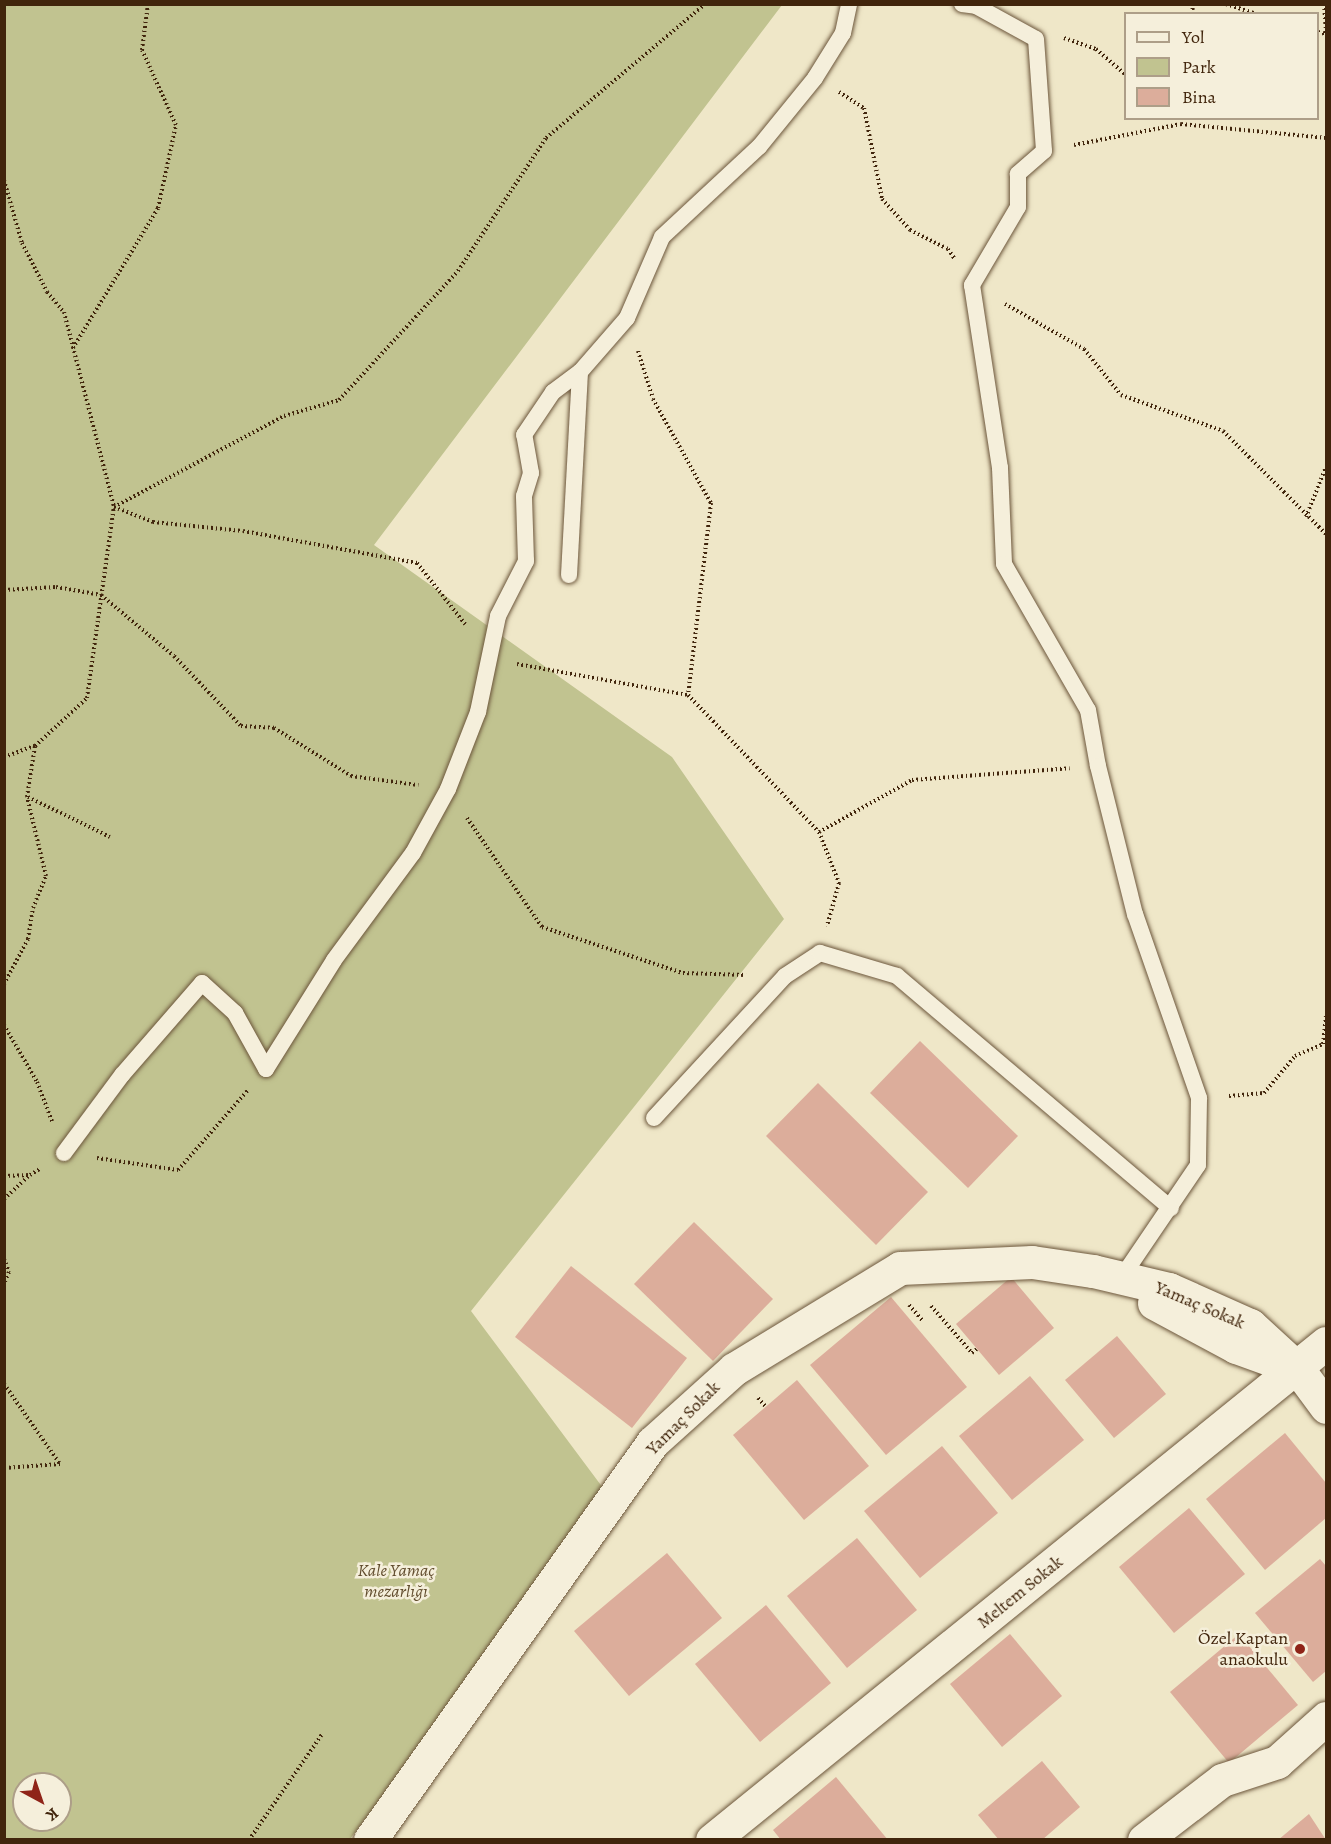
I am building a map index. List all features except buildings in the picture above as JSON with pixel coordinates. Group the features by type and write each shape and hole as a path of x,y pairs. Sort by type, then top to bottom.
{"street":[{"name":"Yamaç Sokak","path":"370,1839 653,1442 734,1369 900,1268 1032,1262 1122,1277 1161,1309 1236,1347 1298,1369"},
{"name":"Meltem Sokak","path":"712,1839 1298,1369 1326,1343"},
{"path":"1298,1369 1326,1407"},
{"path":"1144,1839 1222,1780 1277,1762 1326,1718"}],"lane":[{"path":"64,1153 122,1075 202,983 235,1013 266,1069 334,960 413,853 448,789 478,712 491,659 498,616 526,561 524,496 531,473 524,435 553,392 580,372 627,318 662,237 759,147 815,78 843,33 849,4"},
{"path":"962,4 976,6 1036,39 1044,151 1018,174 1018,207 972,285 1000,468 1004,564 1088,710 1098,766 1135,914 1199,1098 1198,1165 1171,1208 1147,1236 1122,1277"},
{"path":"569,575 580,372"},
{"path":"654,1118 785,976 820,953 897,975 1171,1208"}],"path":[{"path":"72,349 158,208 176,125 142,50 148,4"},
{"path":"114,507 284,416 339,400 458,271 546,138 705,4"},
{"path":"1226,4 1250,12"},
{"path":"1324,4 1326,35"},
{"path":"815,78 864,108 882,199 910,230 948,249 972,285 1083,349 1120,395 1223,431 1306,517 1326,534"},
{"path":"1044,151 1181,121 1326,138"},
{"path":"4,180 22,243 47,291 64,312 114,507 87,698 35,746 4,757"},
{"path":"627,318 652,399 711,503 688,695"},
{"path":"1306,517 1326,467"},
{"path":"114,507 153,522 243,531 417,563 491,659 688,695 819,832 839,883 820,953"},
{"path":"4,590 56,587 101,595 174,656 241,726 274,728 351,776 448,789 542,927 683,973 785,976"},
{"path":"4,984 28,939 33,908 46,876 27,797 35,746"},
{"path":"819,832 912,780 1098,766"},
{"path":"27,797 110,837"},
{"path":"1199,1098 1264,1093 1295,1056 1323,1044 1326,1016"},
{"path":"4,1025 37,1082 64,1153"},
{"path":"4,1199 30,1174 64,1153 178,1170 266,1069"},
{"path":"4,1176 30,1174"},
{"path":"4,1259 9,1272 4,1284"},
{"path":"930,1304 972,1353 977,1349"},
{"path":"4,1384 60,1464 4,1468"},
{"path":"249,1839 322,1734"}],"green space":[{"name":"Kale Yamaç mezarlığı","path":"5,5 782,5 374,545 672,757 784,919 471,1311 609,1496 350,1839 5,1840"}],"place":[{"name":"Özel Kaptan anaokulu","path":"1300,1649"}]}
